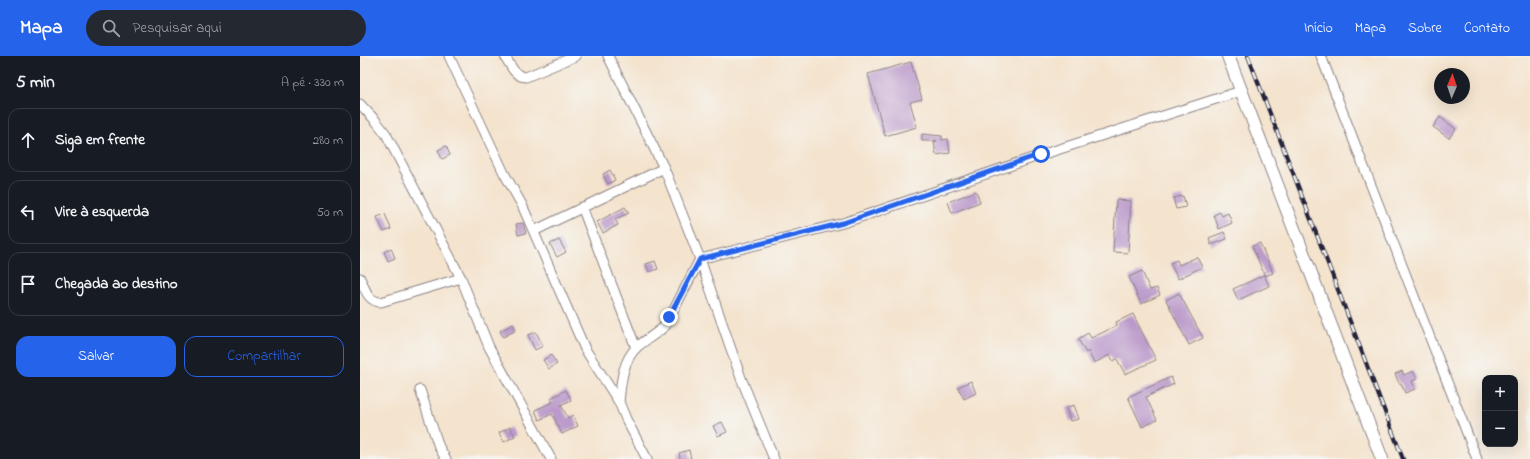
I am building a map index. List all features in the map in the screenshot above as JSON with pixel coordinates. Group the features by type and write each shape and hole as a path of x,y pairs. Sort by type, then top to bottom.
{"street":[{"path":"450,56 504,173 522,205 534,231 585,349 619,402 626,419 647,459"},
{"path":"505,56 515,72 521,77 526,77 576,56"},
{"path":"608,56 664,168 700,259 741,378 774,459"},
{"path":"1228,56 1382,459"},
{"path":"1321,56 1477,459"},
{"path":"619,402 622,378 628,359 636,348 666,325 700,259 843,223 1041,154 1241,91"},
{"path":"360,104 386,134 461,278 489,347 551,459"},
{"path":"534,231 664,168"},
{"path":"582,207 636,348"},
{"path":"360,278 370,299 375,302 381,302 461,278"},
{"path":"420,390 435,435 446,459"}],"building":[{"path":"911,62 922,99 910,102 917,127 885,136 868,74"},
{"path":"1440,117 1456,129 1449,138 1433,127"},
{"path":"922,134 942,136 942,140 948,139 950,153 936,155 934,141 922,141"},
{"path":"446,146 450,155 442,159 438,150"},
{"path":"610,170 615,180 608,184 603,174"},
{"path":"976,191 980,202 952,213 948,202"},
{"path":"1183,196 1186,207 1176,209 1173,198"},
{"path":"1116,200 1131,201 1128,253 1113,252"},
{"path":"625,207 629,213 615,219 618,225 603,233 597,222"},
{"path":"1220,212 1222,216 1228,213 1232,223 1219,229 1214,215"},
{"path":"385,214 391,229 384,232 377,217"},
{"path":"523,223 526,233 518,235 516,224"},
{"path":"1224,232 1227,239 1211,245 1209,238"},
{"path":"559,240 566,252 557,257 550,244"},
{"path":"1260,243 1273,273 1265,276 1252,246"},
{"path":"391,248 395,258 388,261 384,252"},
{"path":"1197,257 1202,267 1178,279 1170,263 1177,260 1179,265"},
{"path":"655,261 658,269 649,272 646,264"},
{"path":"1142,271 1150,290 1157,288 1160,295 1141,304 1129,277"},
{"path":"1264,275 1269,286 1238,300 1233,289"},
{"path":"1179,293 1203,338 1189,345 1166,300"},
{"path":"1133,314 1156,360 1125,374 1117,359 1113,361 1110,355 1094,363 1088,351 1086,353 1078,339 1088,333 1091,338 1112,328 1117,325 1116,322"},
{"path":"513,324 516,330 503,337 500,331"},
{"path":"536,332 543,346 535,350 528,335"},
{"path":"551,355 557,364 549,369 543,360"},
{"path":"1402,371 1404,375 1413,371 1417,379 1412,381 1415,389 1405,393 1395,374"},
{"path":"1171,377 1174,384 1146,397 1157,420 1142,427 1128,397"},
{"path":"971,381 976,393 964,399 958,387"},
{"path":"566,390 571,400 561,405 568,418 573,415 578,426 562,434 552,414 539,420 535,410 553,402 551,398"},
{"path":"1074,405 1079,419 1070,421 1066,408"},
{"path":"722,422 727,432 718,436 713,426"},
{"path":"510,427 515,436 504,442 499,433"},
{"path":"689,450 691,459 680,459 679,453"}],"railway":[{"path":"1248,56 1403,459"}],"route":[{"path":"669,317 700,259 843,223 1041,154"}]}
